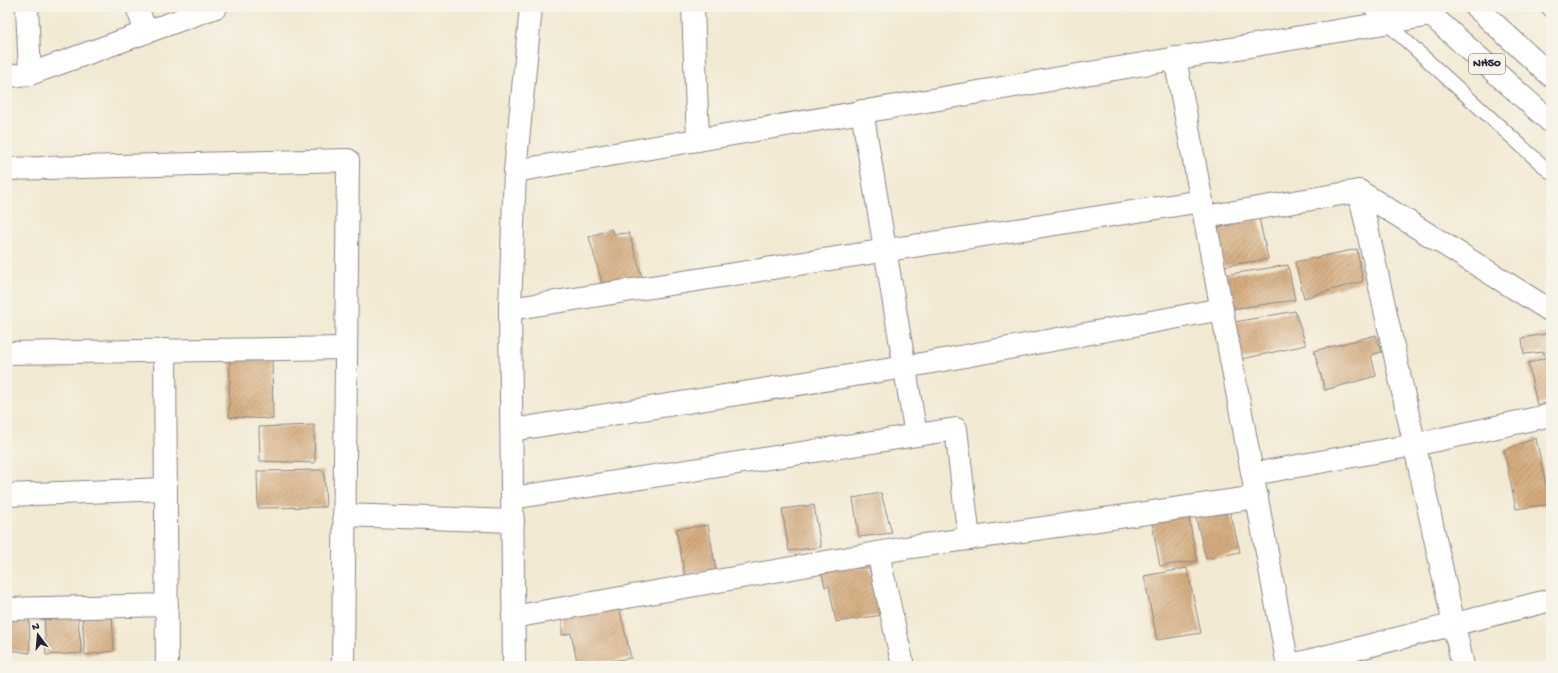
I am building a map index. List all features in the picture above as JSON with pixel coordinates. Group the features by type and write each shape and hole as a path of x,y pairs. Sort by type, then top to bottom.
{"main road":[{"path":"27,7 30,74"},
{"path":"137,7 146,32"},
{"path":"7,76 30,74 216,7"},
{"path":"514,666 510,309 515,171 531,7"},
{"path":"693,7 698,140"},
{"name":"NH50","path":"1476,7 1546,66"},
{"path":"515,171 1385,22 1426,11"},
{"name":"NH50","path":"1426,11 1551,122"},
{"path":"1175,58 1288,666 1453,623 1551,600"},
{"path":"862,111 916,436"},
{"path":"7,169 348,160 343,666"},
{"path":"510,309 886,250 1204,209 1359,191 1551,311"},
{"path":"1359,191 1463,666"},
{"path":"512,430 905,367 1222,309"},
{"path":"7,353 346,348"},
{"path":"165,350 167,666"},
{"path":"1253,474 1414,445 1551,415"},
{"path":"512,498 956,430 969,539"},
{"path":"7,496 166,490"},
{"path":"513,617 878,553 1257,497"},
{"path":"344,515 513,521"},
{"path":"878,553 903,666"},
{"path":"7,609 167,605"}],"lane":[{"path":"1369,7 1551,173"},
{"path":"1547,7 1551,11"}],"building":[{"path":"1259,218 1268,259 1224,266 1213,229"},
{"path":"611,229 614,234 629,233 643,280 603,286 589,237"},
{"path":"1357,249 1363,281 1304,298 1295,262"},
{"path":"1288,265 1295,300 1231,309 1224,275"},
{"path":"1295,311 1306,345 1242,359 1235,322"},
{"path":"1551,333 1551,402 1537,405 1528,363 1545,358 1544,352 1524,354 1522,338"},
{"path":"1376,335 1382,352 1371,355 1376,376 1325,390 1314,351"},
{"path":"272,356 273,419 229,417 230,357"},
{"path":"314,425 315,463 260,461 259,427"},
{"path":"1536,438 1550,504 1516,509 1504,450"},
{"path":"324,470 326,507 258,508 257,471"},
{"path":"881,493 892,533 859,537 853,498"},
{"path":"814,505 821,547 789,551 782,509"},
{"path":"1229,507 1240,552 1206,559 1195,514"},
{"path":"1188,513 1197,561 1160,566 1151,518"},
{"path":"708,525 716,570 685,576 676,529"},
{"path":"869,568 882,615 836,622 829,586 825,587 821,569"},
{"path":"1187,568 1201,633 1157,640 1144,576"},
{"path":"619,607 631,658 578,666 571,633 562,635 562,616"},
{"path":"29,614 30,653 10,650 10,642 7,642 7,615"},
{"path":"44,614 77,614 82,653 46,655"},
{"path":"112,614 114,651 85,655 82,616"}]}
